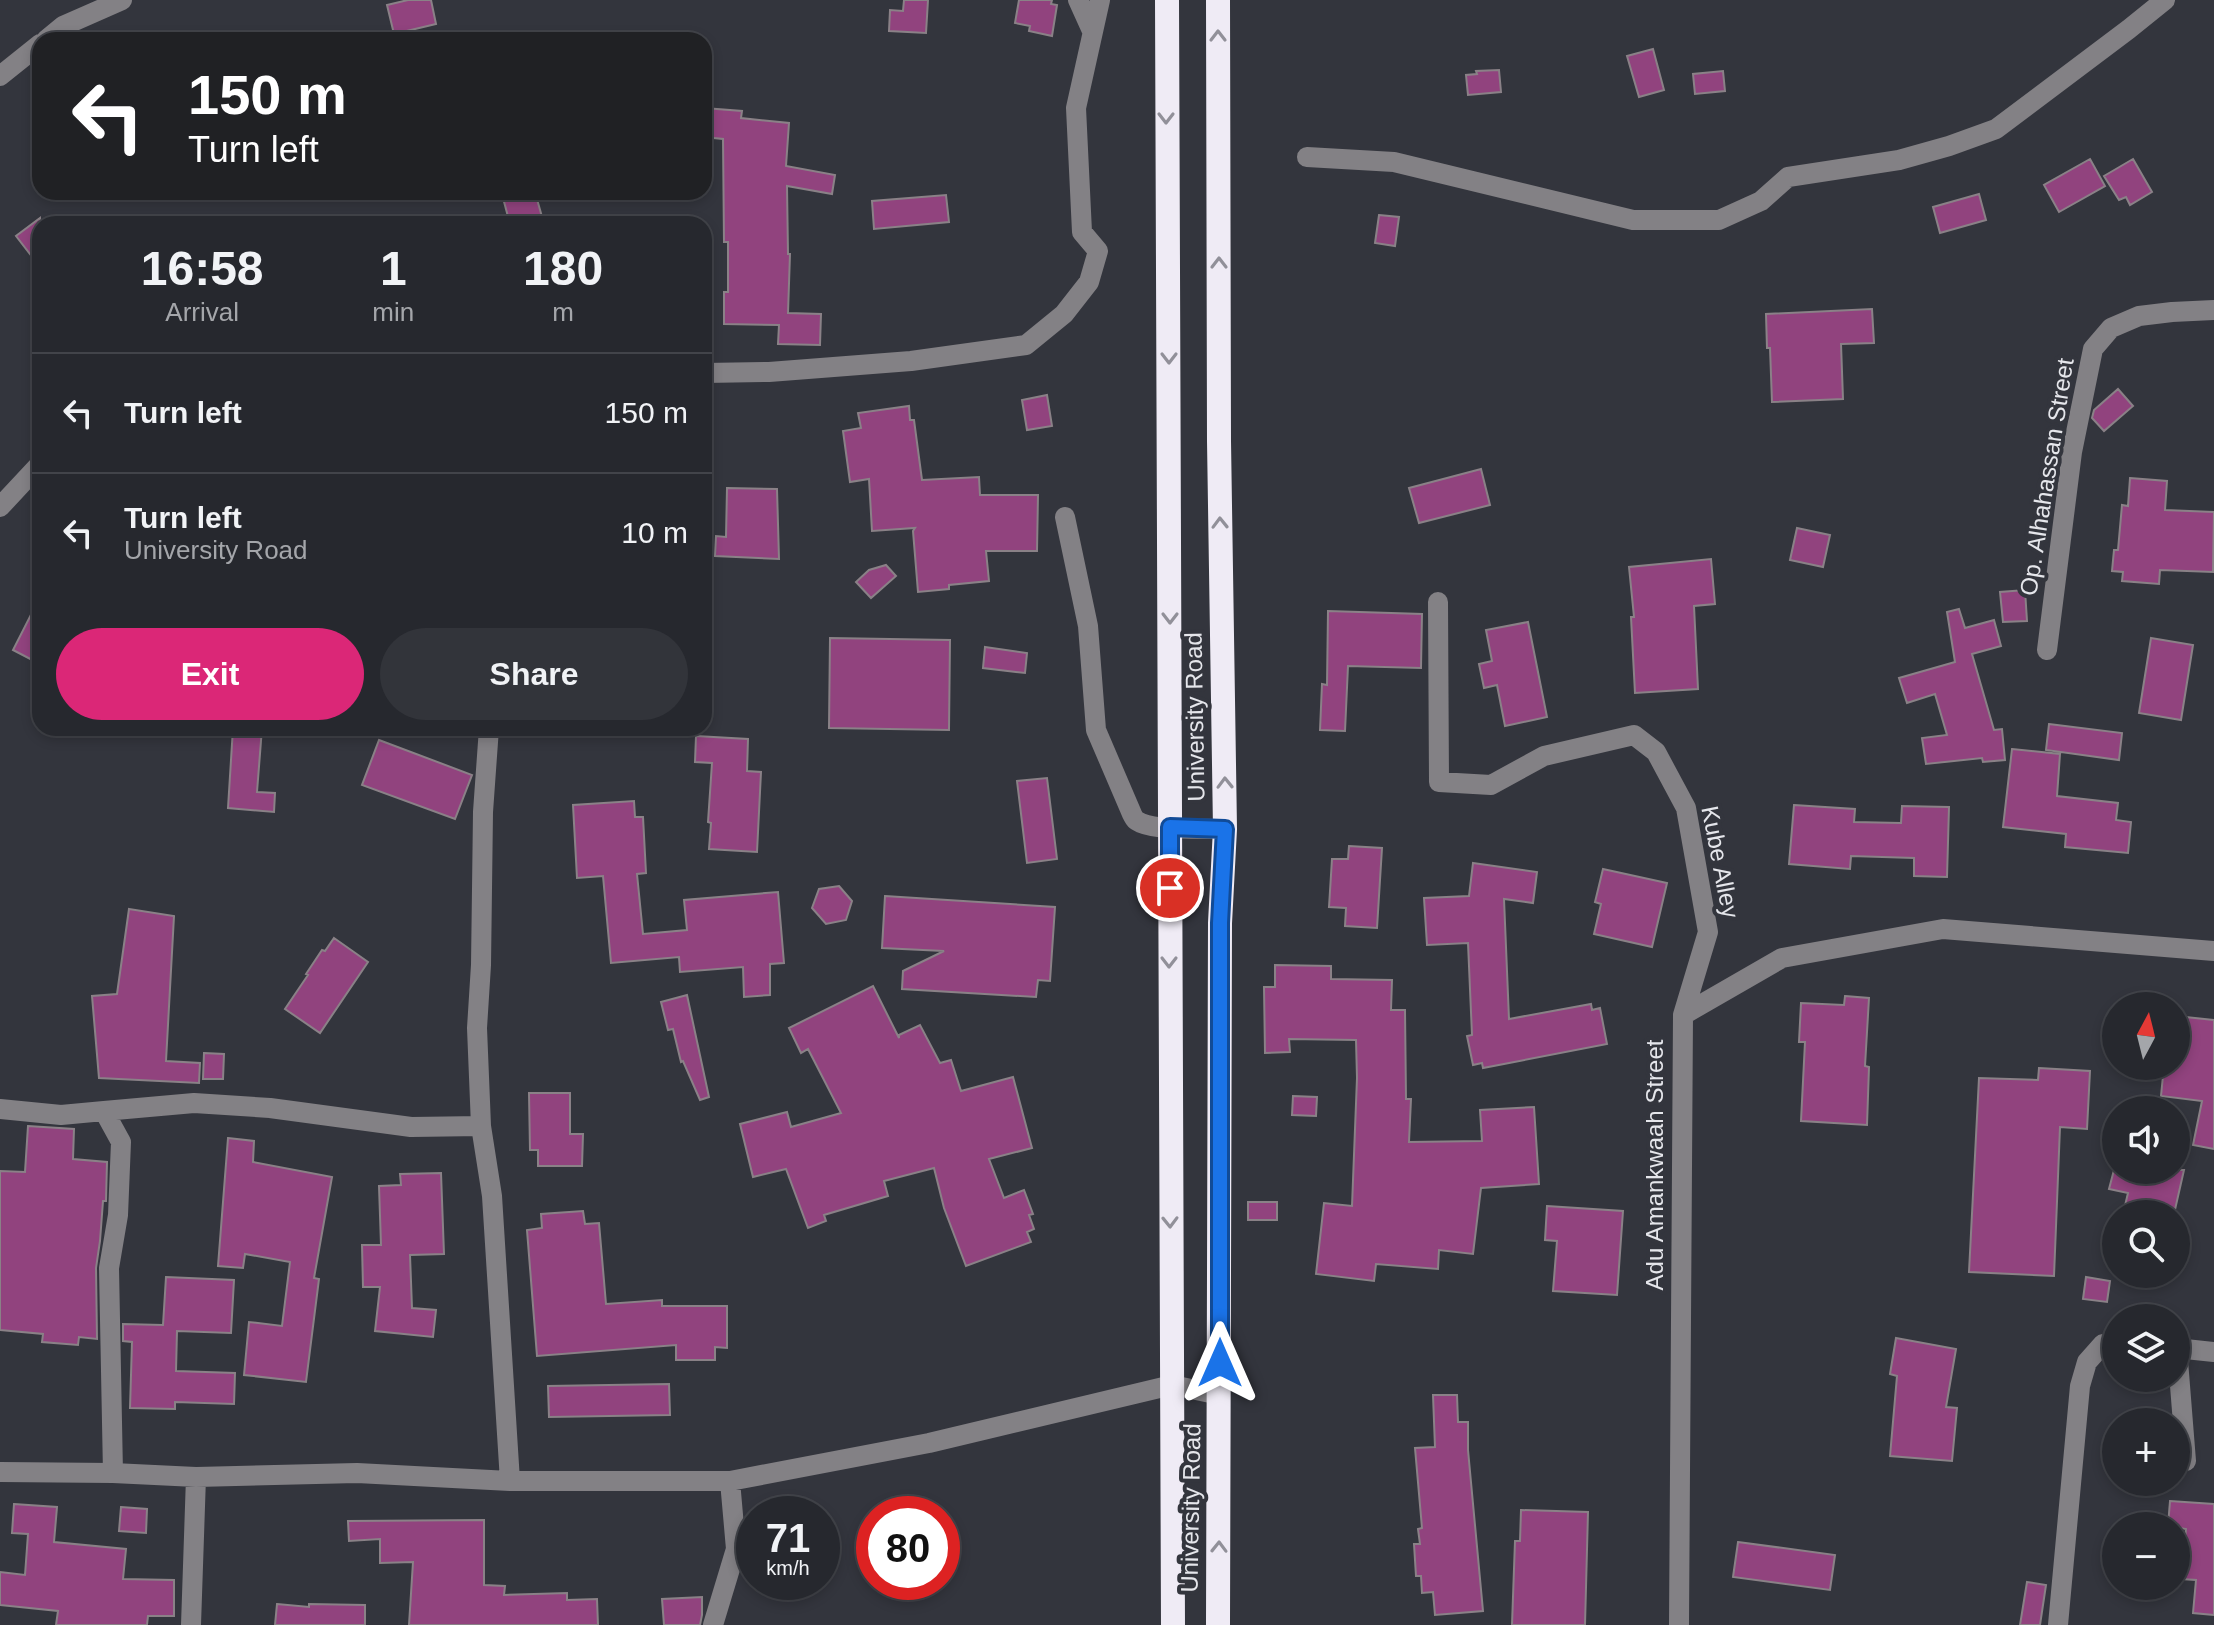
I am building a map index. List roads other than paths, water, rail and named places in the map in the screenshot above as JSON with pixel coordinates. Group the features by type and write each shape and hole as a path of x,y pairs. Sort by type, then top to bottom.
{"highway":[{"name":"University Road","path":"1167,0 1173,1625"},
{"name":"University Road","path":"1218,0 1219,441 1225,829 1220,923 1218,1625"}],"street":[{"path":"56,32 122,0"},
{"path":"1078,0 1092,31"},
{"path":"712,373 769,372 911,361 1026,345 1064,314 1089,282 1098,251 1082,232 1076,108 1100,0"},
{"path":"1307,157 1394,162 1633,220 1719,220 1761,201 1788,177 1899,160 1996,129 2165,0"},
{"path":"0,76 32,50"},
{"name":"Op. Alhahassan Street","path":"2047,650 2072,452 2093,349 2111,328 2139,316 2214,310"},
{"path":"0,507 32,473"},
{"path":"1065,517 1088,626 1096,730 1136,821 1170,827 1225,829"},
{"name":"Kube Alley","path":"1438,602 1439,782 1491,785 1544,756 1634,735 1656,752 1686,808 1708,932 1683,1015"},
{"path":"488,736 483,812 477,1028 481,1126 492,1196 510,1481"},
{"name":"Adu Amankwaah Street","path":"1679,1625 1683,1015 1782,958 1943,929 2214,951"},
{"path":"0,1109 61,1115 194,1103 270,1108 411,1127 481,1126"},
{"path":"104,1111 121,1142 118,1215 109,1268 113,1473"},
{"path":"2058,1625 2080,1386 2087,1362 2102,1345"},
{"path":"2190,1349 2214,1352"},
{"path":"0,1472 196,1477 357,1473 510,1481 730,1481 929,1443 1172,1385 1220,1395"},
{"path":"191,1625 196,1477"},
{"path":"713,1625 736,1549 730,1481"}]}
